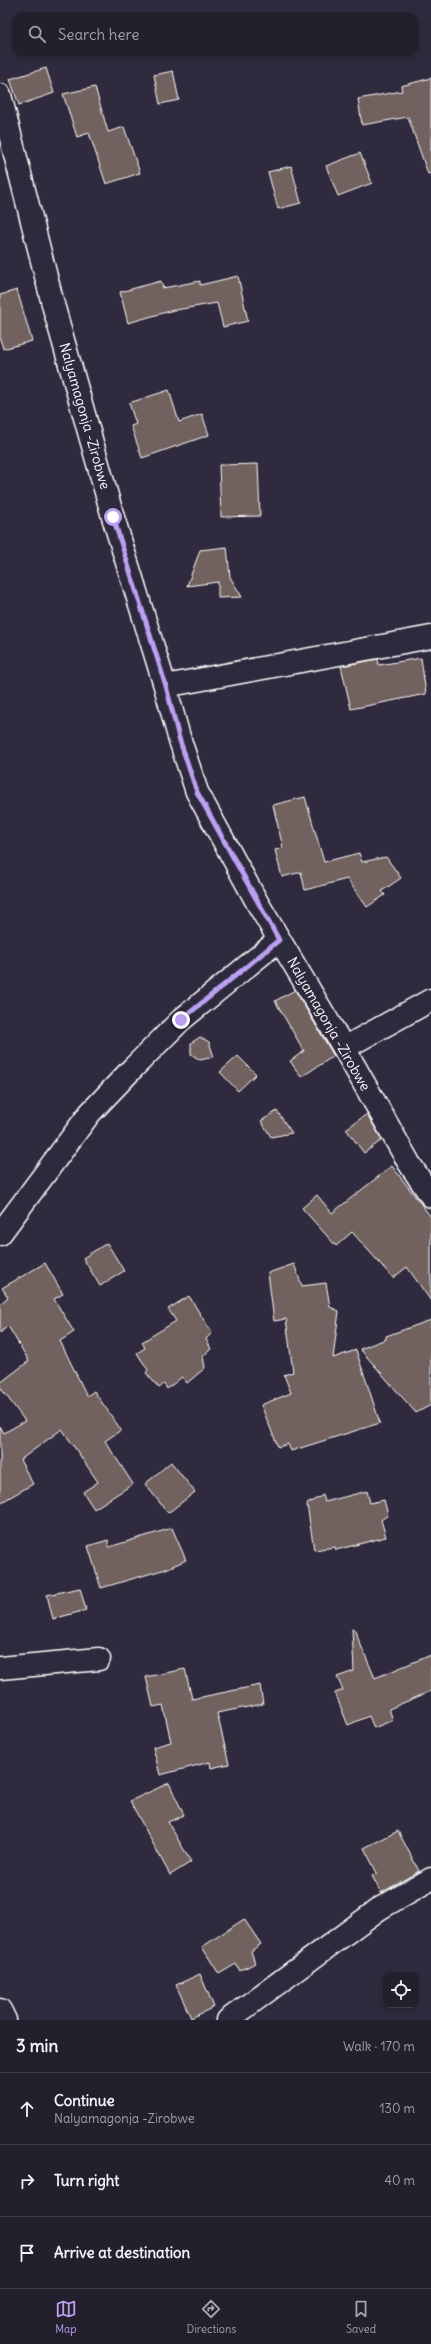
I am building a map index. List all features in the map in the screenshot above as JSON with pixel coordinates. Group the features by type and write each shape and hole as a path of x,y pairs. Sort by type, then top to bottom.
{"street":[{"name":"Nalyamagonja -Zirobwe","path":"0,95 54,308 90,435 166,686 179,738 197,792 279,940 344,1048 409,1163 431,1196"},
{"path":"166,686 431,637"},
{"path":"0,1234 90,1113 181,1020 279,940"},
{"path":"344,1048 431,1000"},
{"path":"0,1668 98,1659"},
{"path":"228,2020 379,1909 431,1879"},
{"path":"0,2010 5,2020"}],"building":[{"path":"46,68 54,93 19,105 10,79"},
{"path":"173,71 179,100 160,104 154,75"},
{"path":"431,78 431,173 428,174 408,117 362,125 358,99 402,91 401,86"},
{"path":"95,87 108,132 124,127 140,173 106,184 89,133 77,137 63,94"},
{"path":"360,153 372,183 338,196 326,166"},
{"path":"291,166 301,203 278,209 268,172"},
{"path":"238,276 248,321 223,327 217,303 170,311 128,323 120,292 161,281 163,288 200,281 200,285"},
{"path":"17,290 32,341 3,349 0,339 0,295"},
{"path":"169,390 179,422 202,414 209,435 142,458 131,426 136,424 129,403"},
{"path":"258,464 260,516 221,517 219,465"},
{"path":"227,547 230,577 242,597 218,598 218,582 187,586 200,550"},
{"path":"421,658 426,694 351,709 341,666 378,659 379,665"},
{"path":"305,797 324,862 359,853 362,862 386,857 401,878 382,891 385,895 367,907 347,879 305,890 301,872 282,877 275,850 283,848 273,805"},
{"path":"295,990 334,1056 301,1077 290,1061 304,1051 275,1001"},
{"path":"200,1037 209,1042 214,1057 200,1060 191,1054 191,1043"},
{"path":"238,1056 256,1074 238,1091 220,1072"},
{"path":"277,1111 292,1133 271,1137 261,1121"},
{"path":"367,1114 382,1140 364,1153 346,1129"},
{"path":"392,1166 431,1217 431,1301 407,1267 393,1278 352,1232 336,1246 302,1208 317,1195 332,1213"},
{"path":"107,1243 124,1271 100,1286 83,1258"},
{"path":"45,1263 63,1294 54,1299 74,1332 60,1341 87,1396 94,1391 121,1430 105,1441 133,1484 94,1509 83,1492 98,1482 62,1429 20,1460 33,1484 0,1503 0,1426 4,1433 25,1421 0,1387 0,1383 29,1361 8,1326 0,1333 0,1304 8,1297 2,1288"},
{"path":"294,1264 302,1286 326,1283 330,1307 339,1311 333,1358 356,1350 380,1423 291,1451 288,1444 278,1447 261,1405 291,1393 284,1375 293,1372 286,1319 274,1321 268,1273"},
{"path":"189,1296 212,1333 206,1339 211,1349 203,1356 205,1368 187,1383 182,1377 167,1389 164,1384 159,1388 146,1373 148,1370 137,1353 145,1348 142,1342 176,1321 168,1309"},
{"path":"431,1320 431,1405 416,1413 360,1349 386,1339 386,1336"},
{"path":"171,1462 195,1492 168,1513 145,1484"},
{"path":"367,1491 370,1503 384,1500 388,1515 381,1520 386,1537 336,1550 335,1547 314,1550 307,1504 323,1495 325,1502"},
{"path":"172,1528 186,1560 166,1569 101,1588 88,1546 108,1540 109,1547"},
{"path":"80,1588 86,1610 53,1619 47,1595"},
{"path":"352,1629 354,1629 375,1678 431,1655 431,1691 389,1709 393,1720 374,1728 369,1716 348,1725 335,1693 343,1690 337,1677 354,1671"},
{"path":"185,1669 192,1699 260,1685 263,1704 217,1713 229,1764 211,1768 210,1762 160,1775 153,1747 171,1742 163,1705 153,1707 146,1677"},
{"path":"169,1783 184,1815 168,1822 191,1862 170,1875 130,1801"},
{"path":"398,1831 419,1871 381,1893 372,1876 377,1873 364,1848"},
{"path":"244,1919 261,1944 251,1951 255,1963 240,1971 236,1964 219,1974 202,1947"},
{"path":"200,1974 214,2007 191,2018 176,1985"}],"route":[{"path":"113,517 166,686 179,738 197,792 279,940 181,1020"}]}
